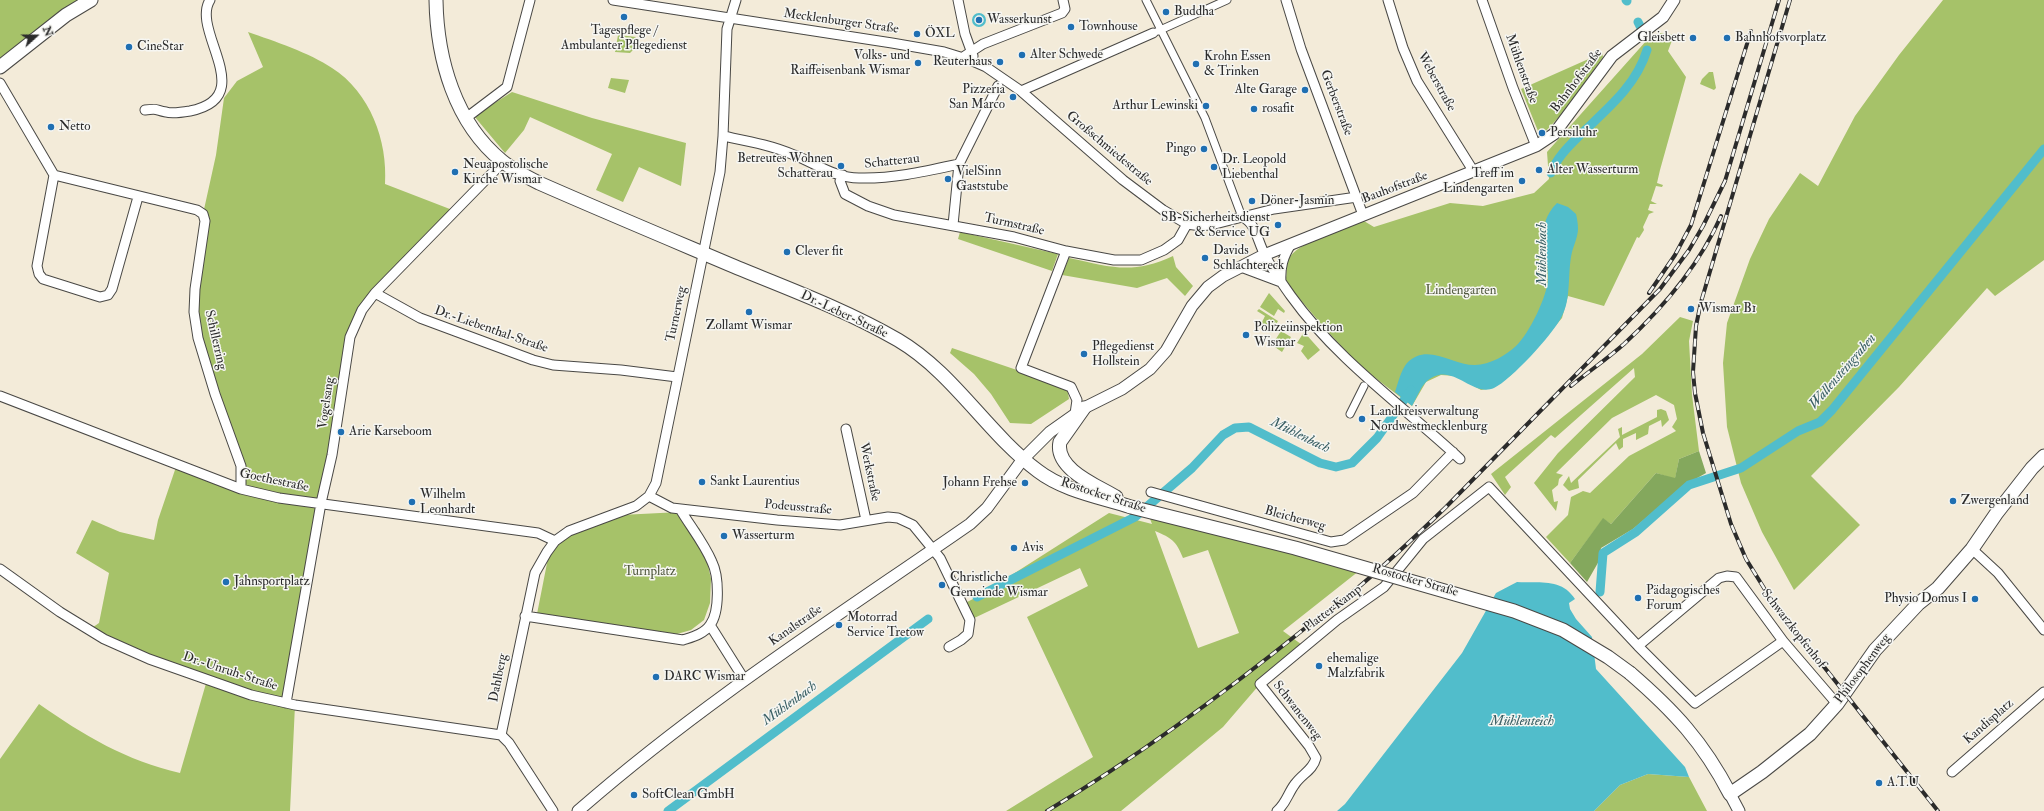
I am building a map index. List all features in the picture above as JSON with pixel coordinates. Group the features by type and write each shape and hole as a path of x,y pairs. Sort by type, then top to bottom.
{"main road":[{"path":"0,67 66,15 91,0"},
{"name":"Dr.-Leber-Straße","path":"436,0 436,17 443,64 457,102 481,139 503,162 539,183 834,308 908,346 949,382 1023,459"},
{"path":"1080,411 1060,442 1060,452 1062,458 1073,472 1131,507"},
{"name":"Philosophenweg","path":"1730,794 1800,744 1837,704 1874,650 1918,604 1938,588 1972,549 1996,514 2032,468 2044,456"},
{"name":"Rostocker Straße","path":"1023,459 1053,480 1131,507 1295,548 1514,611 1563,630 1608,657 1630,673 1671,710 1690,731 1712,760 1730,794"}],"street":[{"path":"145,110 158,108 166,112 190,111 201,108 219,95 222,86 221,71 206,17 206,6 210,0"},
{"path":"466,118 507,87 530,0"},
{"name":"Mecklenburger Straße","path":"613,0 731,19 892,42 968,57"},
{"name":"Turnerweg","path":"649,496 656,483 715,199 723,136 727,29 736,0"},
{"path":"958,0 966,34 968,57"},
{"path":"968,57 983,44 1062,13 1065,9 1063,0"},
{"path":"1146,0 1157,31 1205,118 1242,217 1248,220 1254,228 1264,255 1281,282 1297,304 1324,335 1392,399 1460,459"},
{"path":"1021,91 1227,0"},
{"name":"Gerberstraße","path":"1286,0 1301,49 1363,215"},
{"name":"Weberstraße","path":"1388,0 1403,48 1417,81 1474,172"},
{"name":"Mühlenstraße","path":"1482,0 1536,146"},
{"name":"Bahnhofstraße","path":"1536,146 1554,134 1612,56 1662,18 1674,0"},
{"path":"966,34 971,42 983,44"},
{"name":"Großschmiedestraße","path":"968,57 1021,91 1123,180 1163,210 1187,224 1201,226 1242,217"},
{"path":"0,83 54,175 37,266 39,274 44,279 100,297 108,296 112,289 138,197"},
{"path":"953,225 959,164 998,86"},
{"name":"Schatterau","path":"723,136 762,144 794,155 830,172 859,178 899,175 959,164"},
{"name":"Bauhofstraße","path":"1264,255 1536,146"},
{"name":"Vogelsang","path":"286,703 321,503 332,455 350,337 362,310 375,293 503,162"},
{"name":"Schillerring","path":"54,175 138,197 197,210 203,214 205,221 195,289 194,312 198,338 241,466 240,489"},
{"name":"Turmstraße","path":"843,175 840,181 845,194 868,206 894,215 953,225 1066,251 1114,260 1142,260 1164,250 1178,240 1187,224"},
{"name":"Bauhofstraße","path":"1242,217 1289,206 1357,197"},
{"path":"1281,282 1280,267 1284,254 1291,244"},
{"path":"1066,251 1021,368 1071,387 1080,411"},
{"path":"1023,459 1050,432 1080,411 1122,389 1150,369 1166,351 1199,297 1208,287 1223,276 1264,255"},
{"path":"1241,267 1281,282"},
{"name":"Dr.-Liebenthal-Straße","path":"375,293 420,318 533,360 553,365 621,370 677,377"},
{"path":"1350,414 1364,386"},
{"name":"Goethestraße","path":"0,396 240,489 279,498 538,533 555,541"},
{"name":"Werkstraße","path":"846,429 866,520"},
{"name":"Bleicherweg","path":"1151,492 1331,542 1344,540 1413,493 1453,452"},
{"name":"Kanalstraße","path":"578,811 664,739 744,679 970,524 987,508 1023,459"},
{"name":"Platter Kamp","path":"1260,684 1338,620 1384,587 1423,540 1488,487 1638,646"},
{"path":"555,541 569,531 636,506 649,496"},
{"name":"Podeusstraße","path":"649,496 672,508 840,525 888,517 898,518 912,524 940,558 970,620 968,634 950,647"},
{"path":"525,616 683,640 698,635 710,626 716,609 717,584 713,562 680,508"},
{"name":"Dahlberg","path":"501,735 535,573 546,552 555,541"},
{"path":"1972,549 1998,573 2044,630"},
{"name":"Dr.-Unruh-Straße","path":"1,571 60,612 110,642 149,659 251,695 286,703 501,735"},
{"name":"Schwarzkopfenhof","path":"1638,646 1719,578 1727,576 1736,577 1783,640 1837,704"},
{"path":"710,626 744,679"},
{"path":"1638,646 1695,703 1783,640"},
{"name":"Schwanenweg","path":"1260,684 1309,746 1316,758 1314,764 1294,785 1284,804 1277,811"},
{"name":"Kandisplatz","path":"1952,772 2044,692"},
{"path":"501,735 509,743 553,811"},
{"name":"Rostocker Straße","path":"1730,794 1739,811"}],"green space":[{"path":"0,0 91,0 0,67"},
{"path":"1943,0 2044,0 2044,149 2038,157 2044,155 2044,260 1995,296 1987,288 1899,387 1811,476 1860,525 1794,590 1762,532 1741,483 1727,427 1723,363 1727,323 1750,259 1769,219 1800,173 1818,186 1855,116 1899,55"},
{"path":"248,32 313,57 332,68 345,78 357,90 374,119 380,135 383,151 385,184 455,211 375,293 350,337 286,702 295,705 290,811 0,811 0,759 39,704 106,746 142,762 180,773 207,680 89,630 99,623 109,573 76,553 92,520 120,532 154,540 158,520 177,464 240,488 241,466 194,312 203,214 216,155 224,98 237,81 263,67"},
{"name":"Lindengarten","path":"1661,33 1674,35 1668,51 1686,77 1657,183 1663,185 1662,187 1656,186 1651,201 1657,204 1650,204 1648,210 1654,212 1649,214 1643,227 1644,230 1639,238 1637,237 1604,306 1568,296 1562,318 1537,348 1510,376 1493,388 1481,390 1456,376 1441,375 1426,382 1412,406 1378,380 1353,358 1329,333 1285,281 1288,260 1293,253 1322,236 1364,221 1374,227 1450,203 1483,206 1534,193 1549,179 1547,152 1647,40"},
{"path":"618,35 636,37 634,49 630,53 615,52"},
{"path":"1602,53 1603,57 1569,106 1545,132 1538,131 1521,89"},
{"path":"1709,72 1713,72 1716,88 1714,90 1700,84 1702,79"},
{"path":"611,78 629,80 625,93 608,88"},
{"path":"512,92 592,118 686,143 681,186 639,167 623,202 596,190 612,154 530,117 524,130 505,153 474,116"},
{"path":"960,232 1058,254 1052,271 958,239"},
{"path":"1173,256 1176,267 1193,286 1185,296 1167,278 1137,288 1062,275 1069,258 1121,268 1145,266"},
{"path":"1269,293 1285,311 1284,313 1278,309 1274,316 1260,307"},
{"path":"1259,309 1278,321 1271,333 1260,326 1265,316 1257,311"},
{"path":"1680,317 1693,321 1689,341 1692,395 1699,451 1679,459 1675,479 1656,473 1611,524 1603,519 1570,563 1546,537 1568,515 1571,497 1583,491 1590,493 1629,456 1676,431 1672,427 1677,419 1674,405 1656,395 1612,418 1556,473 1563,475 1559,479 1558,485 1552,490 1554,502 1558,501 1556,511 1534,483 1558,453 1635,377 1634,368 1555,438 1551,435 1505,477 1511,487 1505,495 1491,474 1642,354"},
{"path":"1281,331 1291,337 1282,352 1272,345"},
{"path":"1304,332 1320,350 1308,360 1301,351 1304,346 1297,343"},
{"path":"952,348 1067,387 1069,399 1031,424 1010,423 991,394 974,374 950,353"},
{"path":"1661,409 1666,411 1669,420 1662,427 1661,420 1649,426 1648,434 1636,440 1636,433 1623,439 1623,447 1619,450 1616,443 1578,480 1579,488 1569,491 1563,485 1569,476 1571,483 1620,437 1618,429 1622,427 1622,435 1657,417 1657,410"},
{"path":"1699,451 1706,473 1685,485 1633,529 1601,548 1599,561 1587,582 1570,563 1603,518 1611,524 1656,473 1675,478 1679,459"},
{"path":"1147,511 1364,567 1283,631 1305,647 1260,684 1223,727 1121,811 1006,811 1093,757 1027,617 1088,586 1080,568 970,620 963,604 977,597 1109,513 1152,524","holes":["1155,531 1161,533 1176,544 1183,558 1208,550 1239,633 1198,648"]},
{"name":"Turnplatz","path":"680,512 700,529 711,579 710,603 704,620 691,630 677,634 537,614 550,548 570,534 621,515"},
{"path":"1648,774 1689,777 1707,811 1594,811 1620,785"}],"water":[{"name":"Wasserkunst","path":"976,13 982,13 986,17 986,23 982,27 976,27 972,23 972,17"},
{"path":"1557,203 1568,207 1576,214 1578,229 1572,252 1567,303 1556,326 1520,367 1494,388 1486,390 1477,388 1452,376 1435,376 1424,384 1412,406 1395,392 1403,369 1407,363 1415,357 1423,354 1431,354 1466,364 1481,365 1503,356 1516,346 1526,333 1537,314 1545,294 1548,278 1544,229 1550,212"},
{"name":"Mühlenteich","path":"1517,582 1549,583 1564,588 1570,592 1575,599 1569,603 1570,609 1576,619 1592,637 1596,669 1685,767 1689,777 1648,774 1620,785 1594,811 1337,811 1345,804 1462,653 1496,593"}],"waterway":[{"name":"Mühlenbach","path":"1638,22 1640,26"},
{"name":"Mühlenbach","path":"1551,173 1560,157 1568,147 1620,96 1628,86 1636,75 1647,50"},
{"name":"Wallensteingraben","path":"1600,592 1603,553 1636,532 1689,485 1741,468 1798,431 1820,422 1832,410 2044,149"},
{"name":"Mühlenbach","path":"977,597 1135,517 1192,468 1223,435 1235,428 1249,427 1320,463 1336,467 1352,463 1377,438 1411,390"},
{"name":"Mühlenbach","path":"668,811 928,619"}],"railway":[{"path":"1047,811 1114,769 1242,678 1361,585 1398,553 1446,507 1660,289 1689,250 1703,226 1725,181 1779,0"},
{"path":"1790,0 1701,302 1696,326 1693,372 1695,393 1703,433 1731,524 1746,559 1772,601 1938,811"},
{"path":"1649,293 1675,255 1691,225 1751,31"},
{"path":"1571,386 1624,344 1653,315 1691,269 1721,216"}],"place":[{"name":"Buddha","path":"1166,12"},
{"name":"Tagespflege / Ambulanter Pflegedienst","path":"624,17"},
{"name":"Wasserkunst","path":"979,20"},
{"name":"Townhouse","path":"1071,27"},
{"name":"ÖXL","path":"917,34"},
{"name":"Gleisbett","path":"1693,38"},
{"name":"Bahnhofsvorplatz","path":"1727,38"},
{"name":"CineStar","path":"129,47"},
{"name":"Alter Schwede","path":"1022,55"},
{"name":"Reuterhaus","path":"1000,62"},
{"name":"Volks- und Raiffeisenbank Wismar","path":"918,63"},
{"name":"Krohn Essen & Trinken","path":"1196,64"},
{"name":"Alte Garage","path":"1305,90"},
{"name":"Pizzeria San Marco","path":"1013,97"},
{"name":"Arthur Lewinski","path":"1206,106"},
{"name":"rosafit","path":"1254,109"},
{"name":"Netto","path":"51,127"},
{"name":"Persiluhr","path":"1542,133"},
{"name":"Pingo","path":"1204,149"},
{"name":"Betreutes Wohnen Schatterau","path":"841,166"},
{"name":"Dr. Leopold Liebenthal","path":"1214,167"},
{"name":"Alter Wasserturm","path":"1539,170"},
{"name":"Neuapostolische Kirche Wismar","path":"455,172"},
{"name":"VielSinn Gaststube","path":"948,179"},
{"name":"Treff im Lindengarten","path":"1522,181"},
{"name":"Döner-Jasmin","path":"1252,201"},
{"name":"SB-Sicherheitsdienst & Service UG","path":"1278,225"},
{"name":"Clever fit","path":"787,252"},
{"name":"Davids Schlachtereck","path":"1205,258"},
{"name":"Wismar B1","path":"1691,309"},
{"name":"Zollamt Wismar","path":"749,312"},
{"name":"Polizeiinspektion Wismar","path":"1246,335"},
{"name":"Pflegedienst Hollstein","path":"1084,354"},
{"name":"Landkreisverwaltung Nordwestmecklenburg","path":"1362,419"},
{"name":"Arie Karseboom","path":"341,432"},
{"name":"Sankt Laurentius","path":"702,482"},
{"name":"Johann Frehse","path":"1025,483"},
{"name":"Zwergenland","path":"1953,501"},
{"name":"Wilhelm Leonhardt","path":"412,502"},
{"name":"Wasserturm","path":"724,536"},
{"name":"Avis","path":"1014,548"},
{"name":"Jahnsportplatz","path":"226,582"},
{"name":"Christliche Gemeinde Wismar","path":"942,585"},
{"name":"Pädagogisches Forum","path":"1638,598"},
{"name":"Physio Domus I","path":"1975,599"},
{"name":"Motorrad Service Tretow","path":"839,625"},
{"name":"ehemalige Malzfabrik","path":"1319,666"},
{"name":"DARC Wismar","path":"656,677"},
{"name":"A.T.U","path":"1879,783"},
{"name":"SoftClean GmbH","path":"634,795"}]}
